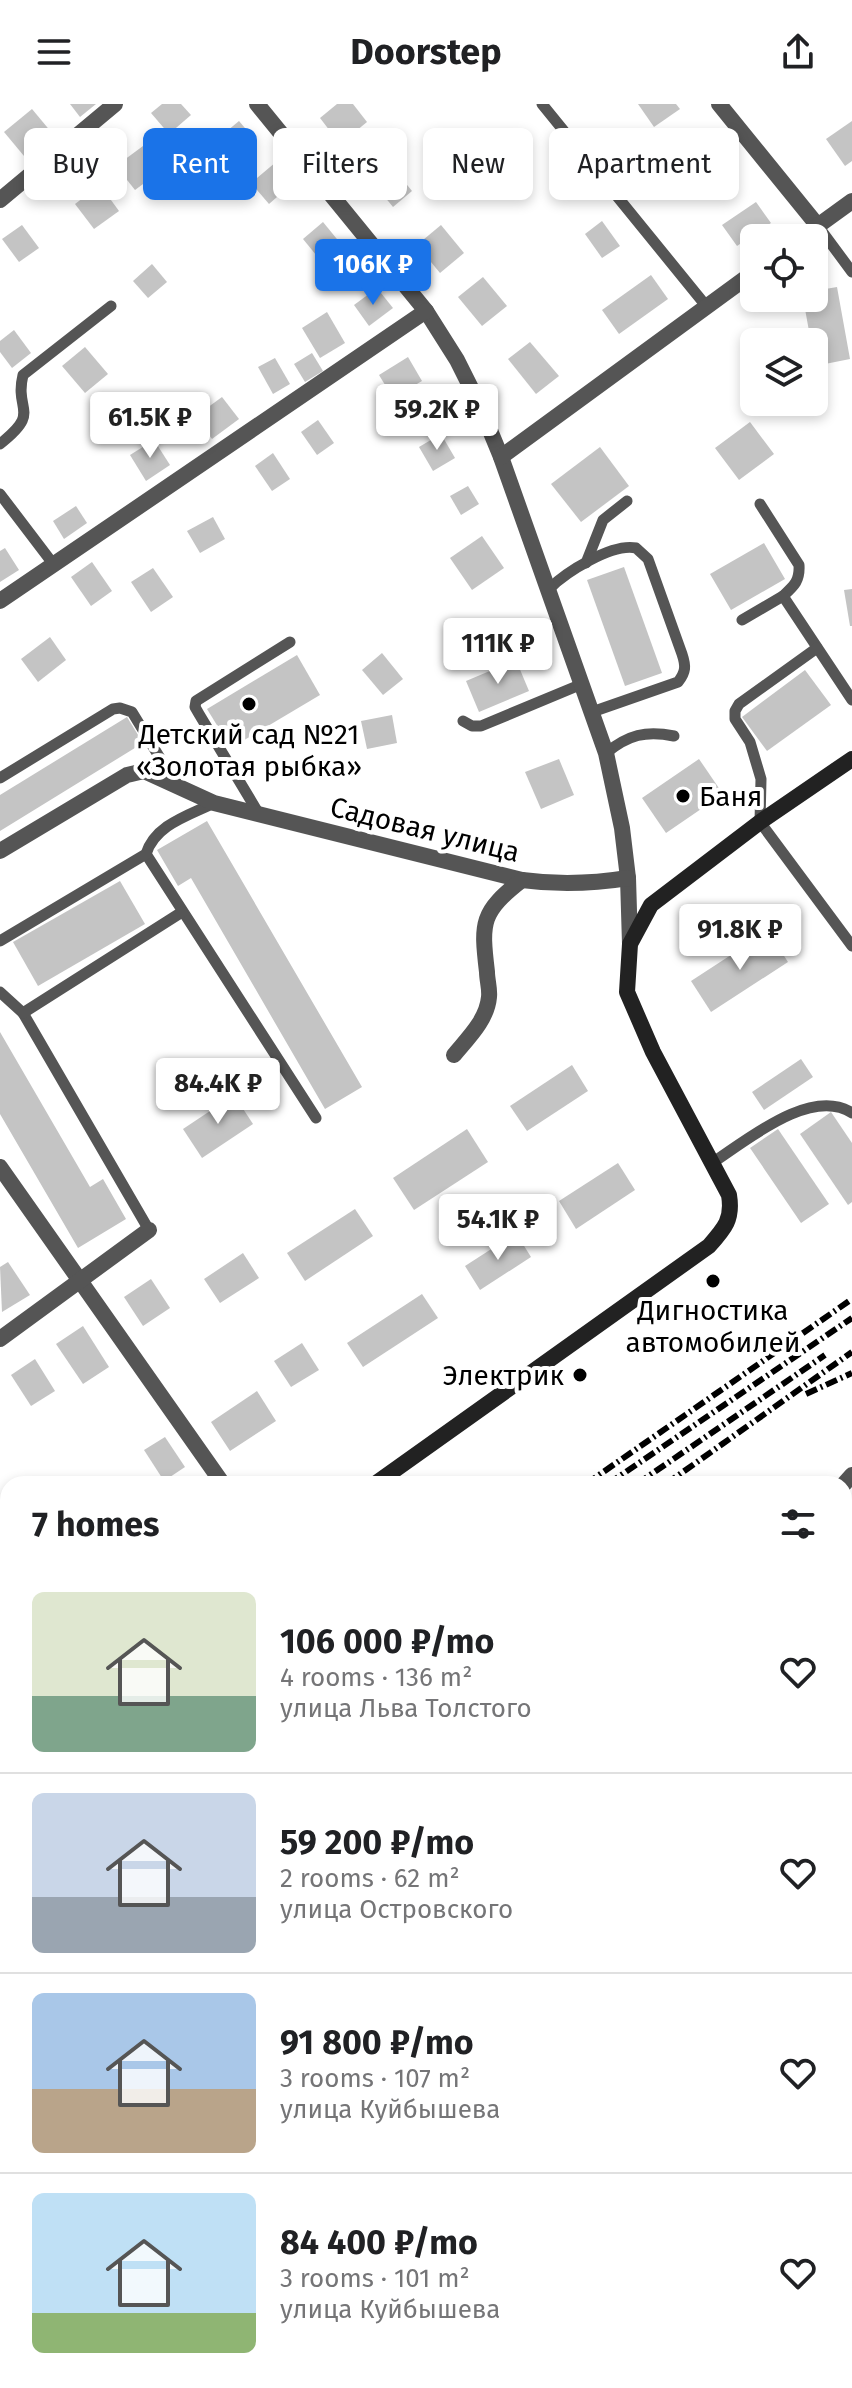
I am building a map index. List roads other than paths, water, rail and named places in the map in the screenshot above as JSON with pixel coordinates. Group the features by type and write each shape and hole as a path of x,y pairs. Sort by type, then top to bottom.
{"street":[{"path":"0,200 115,104"},
{"path":"257,104 426,311 457,360 480,406 606,753 622,828 628,878 630,944 627,992 653,1052 729,1195 731,1210 728,1225 709,1246 386,1476"},
{"path":"719,104 816,224"},
{"path":"821,224 852,201"},
{"path":"501,457 740,282"},
{"path":"0,601 426,311"},
{"path":"630,944 651,905 760,822 852,759"},
{"name":"Садовая улица","path":"0,851 127,775 144,771 214,803 522,880 585,885 628,878"},
{"path":"454,1055 481,1023 489,997 483,938 485,922 496,900 522,880"},
{"path":"0,1167 214,1476"},
{"path":"0,1339 149,1230"}],"lane":[{"path":"542,104 707,307"},
{"path":"828,240 852,272"},
{"path":"0,444 22,425 25,416 23,375 111,306"},
{"path":"0,494 54,565"},
{"path":"586,563 603,520 627,501"},
{"path":"742,620 783,596 796,585 799,575 799,565 760,504"},
{"path":"549,589 565,574 620,548 629,546 643,552 686,666 678,682 592,712"},
{"path":"783,596 852,700"},
{"path":"259,814 199,714 196,701 290,642"},
{"path":"817,648 739,704 735,719 757,759 761,779 760,822 852,946"},
{"path":"463,721 472,726 481,726 582,684"},
{"path":"0,778 113,709 120,708 132,712 177,786"},
{"path":"606,753 620,741 637,734 656,732 674,736"},
{"path":"0,941 146,854 151,839 159,831 214,803"},
{"path":"146,854 316,1118"},
{"path":"23,1013 182,912"},
{"path":"0,992 23,1013 149,1230"},
{"path":"712,1163 784,1116 832,1104 852,1113"}],"railway":[{"path":"598,1476 852,1299"},
{"path":"620,1476 852,1318"},
{"path":"677,1476 852,1352"},
{"path":"649,1476 825,1355"},
{"path":"806,1394 852,1373"}],"place":[{"name":"Детский сад №21 «Золотая рыбка»","path":"249,704"},
{"name":"Баня","path":"683,796"},
{"name":"Дигностика автомобилей","path":"713,1281"},
{"name":"Электрик","path":"580,1375"}]}
